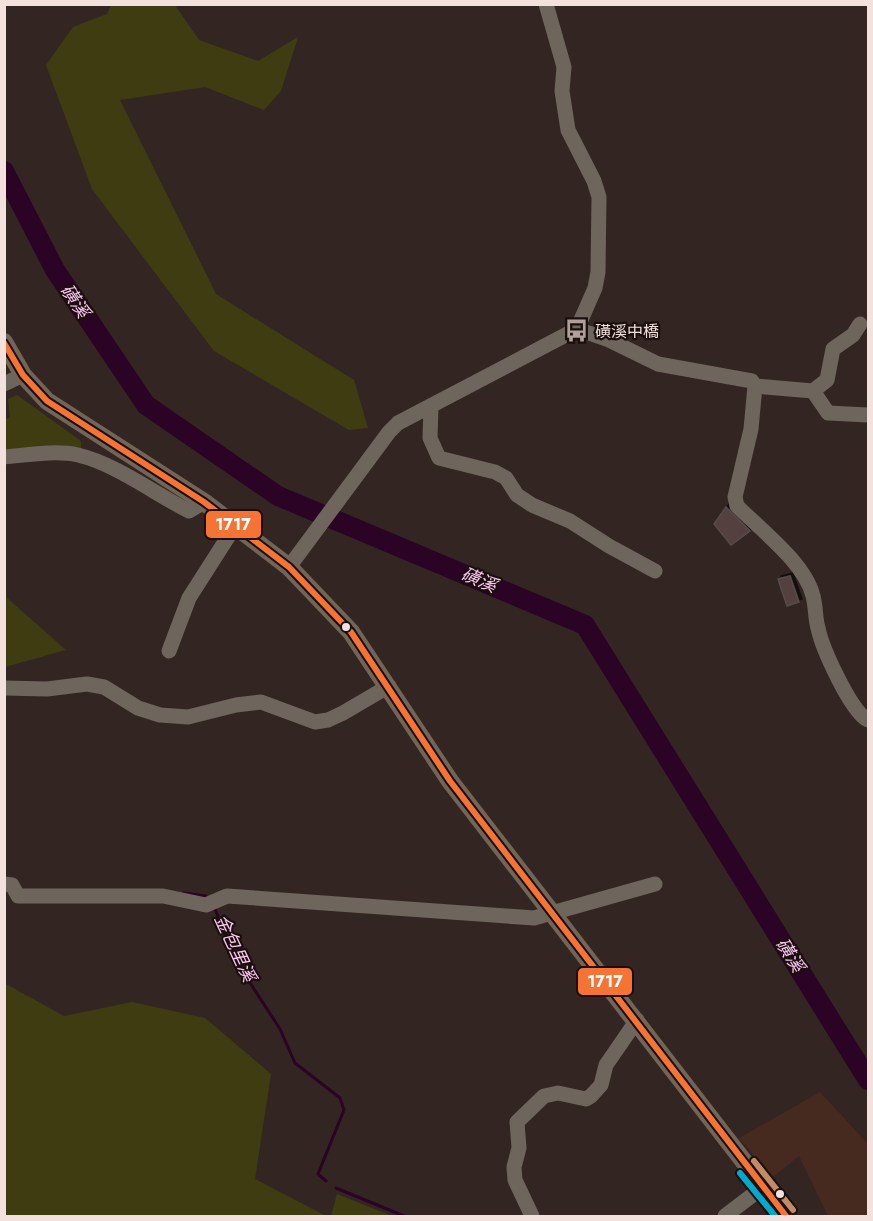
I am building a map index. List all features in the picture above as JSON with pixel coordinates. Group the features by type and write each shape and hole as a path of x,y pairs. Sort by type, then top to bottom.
{"main road":[{"path":"4,342 23,375 47,401 204,502 289,567 351,632 450,781 637,1020 786,1216"}],"street":[{"path":"289,567 398,423 577,329 595,288 598,272 599,197 594,181 568,130 562,91 564,67 546,4"},
{"path":"755,386 813,391 827,380 832,349 853,335 860,324"},
{"path":"577,329 609,340 658,363 752,381 755,386 751,429 735,497 737,506 797,566 807,582 813,596 818,630 833,667 858,711 868,720"},
{"path":"4,384 23,375"},
{"path":"813,391 828,413 868,415"},
{"path":"431,406 430,438 439,458 495,472 506,478 517,495 532,505 570,521 655,571"},
{"path":"4,457 45,454 78,455 120,473 189,511 204,502"},
{"path":"169,651 189,598 235,526"},
{"path":"4,688 47,689 87,684 104,687 138,708 160,715 188,717 236,705 261,702 315,722 336,717 389,686"},
{"path":"4,884 12,885 18,896 163,896 211,902 227,896 534,918 554,915 655,884"},
{"path":"532,1216 515,1180 514,1167 519,1148 517,1122 544,1096 558,1092 586,1099 591,1096 601,1085 606,1065 637,1020"},
{"path":"725,1216 763,1187"}],"shaded area":[{"path":"111,5 175,5 199,40 258,61 298,37 281,91 264,110 205,87 120,100 216,294 354,380 368,428 349,430 214,351 92,189 46,65 73,27 107,14"},
{"path":"17,395 81,441 81,449 5,449 4,419 10,418 8,399"},
{"path":"4,592 7,598 66,650 5,667"},
{"path":"4,983 64,1016 132,1002 205,1018 271,1074 255,1179 326,1216 5,1216"},
{"path":"820,1092 868,1144 868,1215 866,1216 828,1216 799,1156 773,1177 739,1138"},
{"path":"337,1194 392,1216 331,1216"}],"building":[{"path":"726,507 750,531 731,545 714,524"},
{"path":"790,576 799,602 787,606 778,579"}],"waterway":[{"name":"磺溪","path":"4,171 55,270 146,405 278,496 585,625 868,1080"},
{"name":"金包里溪","path":"184,893 206,896 208,899"},
{"name":"金包里溪","path":"214,907 239,966 280,1029 295,1063 340,1098 344,1110 318,1174 326,1181"},
{"name":"金包里溪","path":"336,1188 404,1216"}],"transit line":[{"name":"1717","path":"4,343 23,375 47,401 204,502 289,567 351,632 450,781 786,1216"},
{"path":"754,1161 793,1210"},
{"path":"740,1173 775,1216"}],"place":[{"name":"磺溪中橋","path":"577,331"}]}
